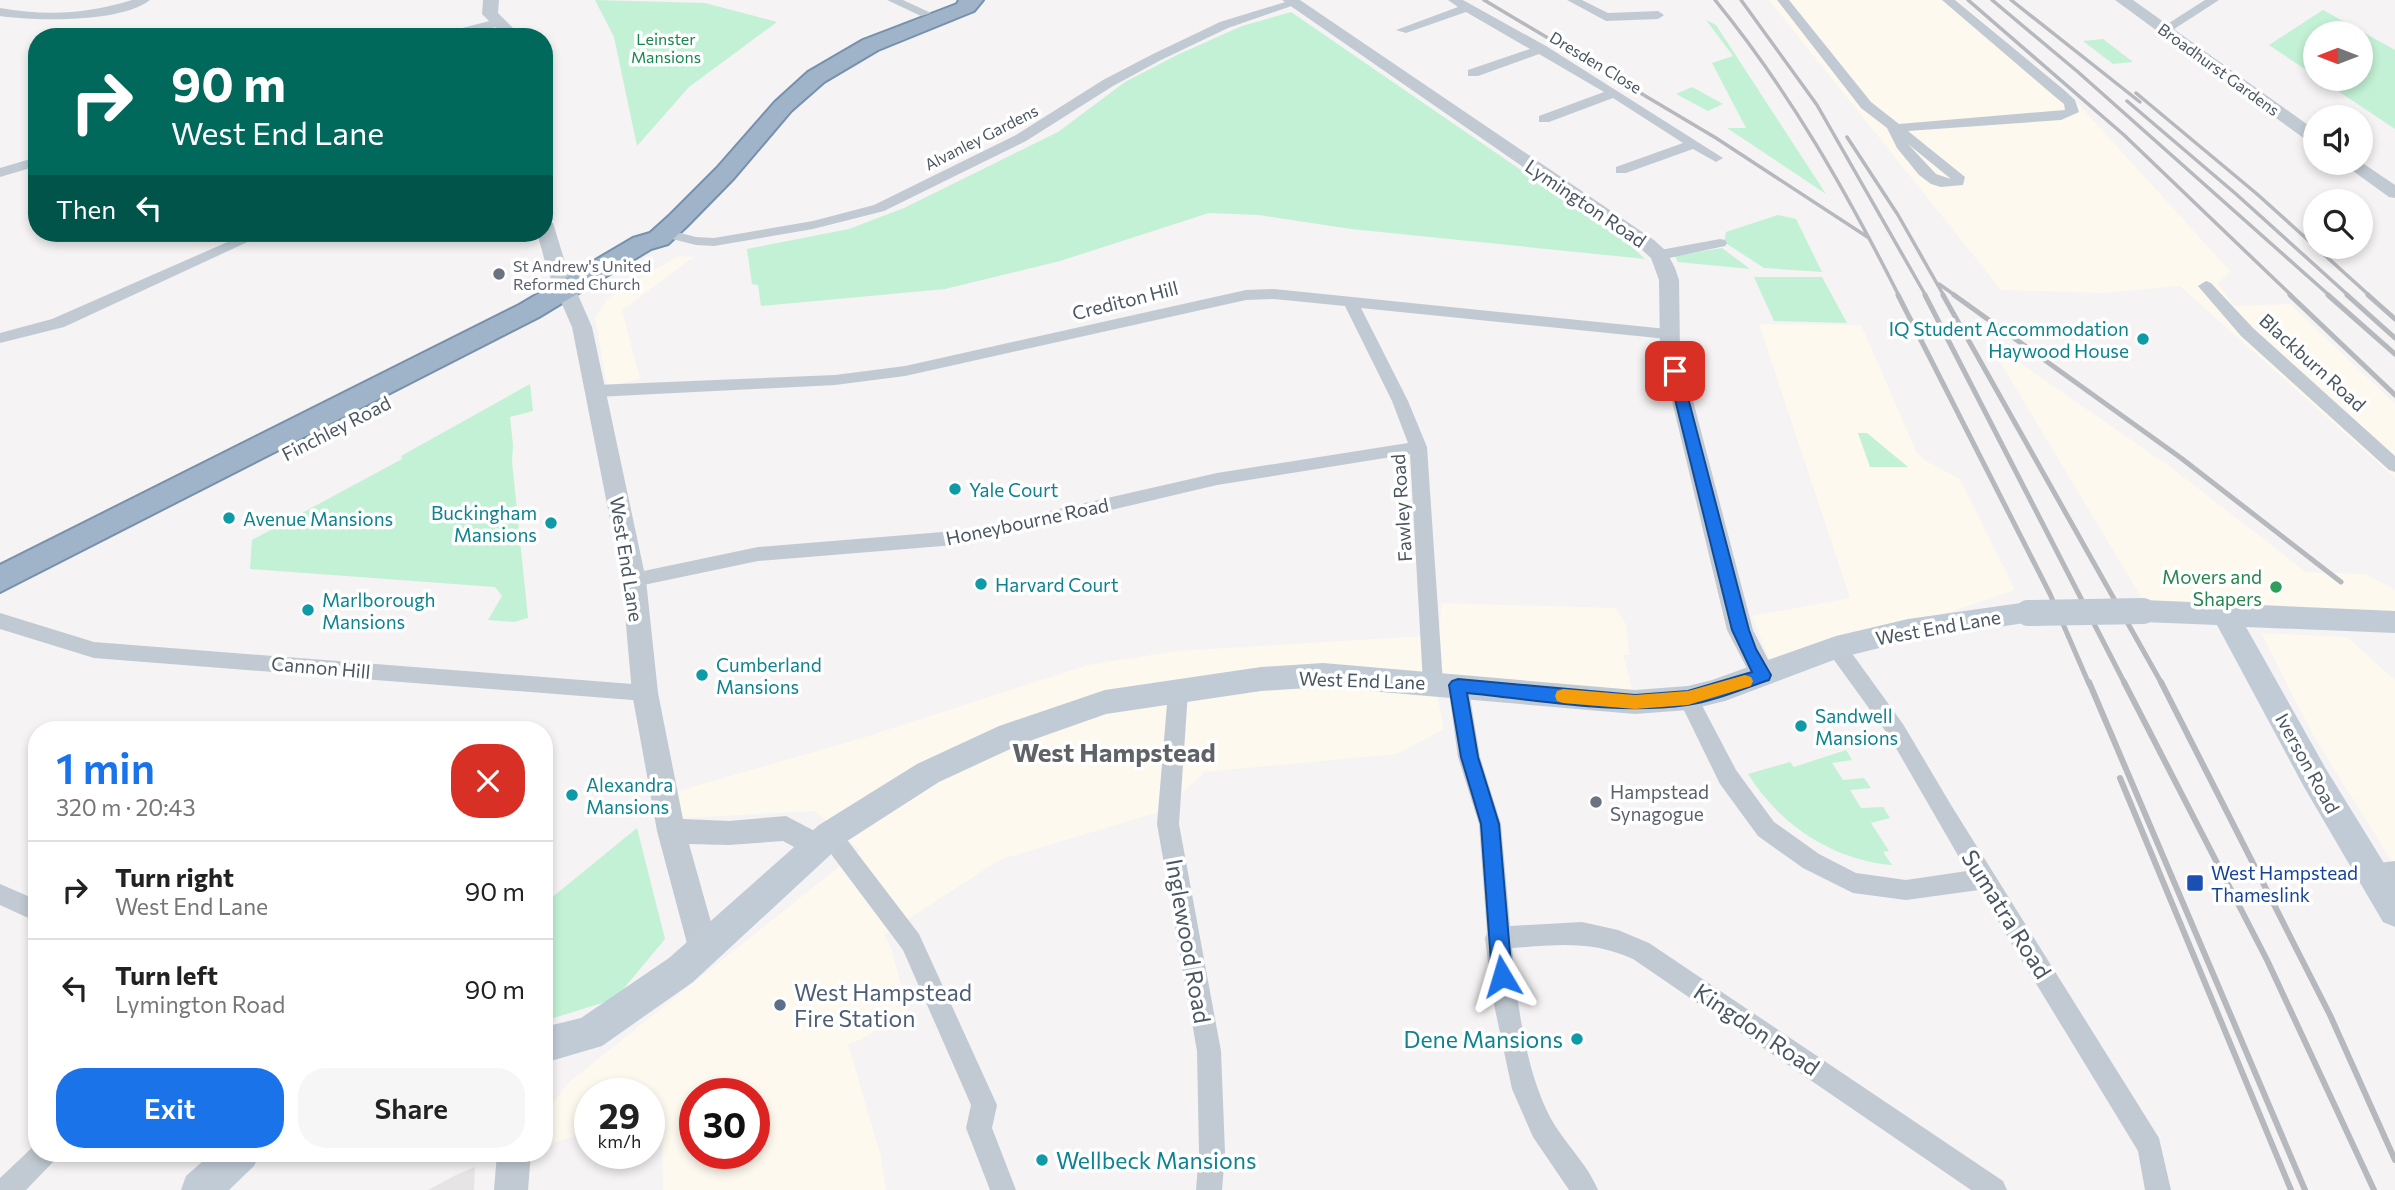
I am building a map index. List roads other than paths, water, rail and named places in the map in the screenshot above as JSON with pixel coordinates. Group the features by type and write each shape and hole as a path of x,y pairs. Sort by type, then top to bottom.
{"highway":[{"name":"Finchley Road","path":"0,601 657,250 662,236 734,164 801,89 848,57 901,30 914,28 967,7 970,1 956,1 902,22 901,30"},
{"name":"Finchley Road","path":"0,580 571,298"}],"main road":[{"name":"West End Lane","path":"553,1043 589,1034 681,970 703,947 823,841 945,763 1010,735 1105,702 1261,679 1323,675 1635,702 1688,698 1714,692 1836,647 1908,630 2028,613 2143,611 2395,622"},
{"name":"Iverson Road","path":"2225,614 2315,778 2383,871 2395,911"},
{"path":"200,1190 231,1162"}],"street":[{"path":"0,10 18,0"},
{"path":"0,10 41,19 65,17 144,0"},
{"path":"491,0 490,14 502,28"},
{"path":"893,0 925,13"},
{"name":"Dresden Close","path":"1454,0 1542,49 1716,158"},
{"path":"1573,0 1606,17 1658,15"},
{"path":"1783,0 1866,105 1949,169 1958,177 1958,182 1940,182 1926,174 1895,137 1894,128"},
{"path":"1894,128 2061,116 2072,112 2070,103 2058,92 1948,0"},
{"name":"Broadhurst Gardens","path":"2123,0 2303,129"},
{"path":"2164,30 2213,0"},
{"name":"Alvanley Gardens","path":"662,236 714,242 813,225 879,208 1021,138 1108,83 1157,57 1224,25 1292,2"},
{"name":"Lymington Road","path":"1292,2 1647,243 1660,255 1669,271 1670,280 1667,334 1740,630 1763,675"},
{"path":"1402,30 1468,8"},
{"path":"474,28 496,23"},
{"path":"1473,73 1542,49"},
{"path":"1544,119 1614,93"},
{"path":"1621,170 1694,144"},
{"path":"0,173 28,164"},
{"path":"2369,175 2395,193"},
{"path":"0,338 58,323 240,242"},
{"name":"West End Lane","path":"549,242 571,298 596,391 634,580 645,693 671,831 703,947"},
{"path":"1660,255 1720,243"},
{"name":"Blackburn Road","path":"2206,286 2247,332 2395,466"},
{"name":"Crediton Hill","path":"596,391 835,380 905,371 1246,295 1274,294 1667,334"},
{"name":"Fawley Road","path":"1351,303 1400,401 1419,447 1446,684 1490,824 1497,938 1504,995 1525,1089 1542,1128 1585,1190"},
{"name":"Honeybourne Road","path":"634,580 758,554 967,537 1217,479 1419,447"},
{"name":"Cannon Hill","path":"0,621 94,650 645,693"},
{"name":"Sumatra Road","path":"1836,647 1896,730 1943,812 2150,1147 2158,1190"},
{"name":"Inglewood Road","path":"1178,692 1168,824 1209,1051 1212,1153 1209,1190"},
{"path":"1688,698 1728,777 1766,829 1811,861 1853,883 1906,890 1986,878"},
{"path":"671,831 729,833 786,828 823,841 911,942 984,1105 979,1128 1003,1190"},
{"path":"0,894 28,907"},
{"name":"Kingdon Road","path":"1497,938 1581,933 1618,941 1641,951 1994,1190"},
{"path":"7,1190 35,1162"},
{"path":"511,1190 513,1162"}],"railway":[{"path":"1484,0 1716,138 1868,238"},
{"path":"1715,0 1792,106 1868,238"},
{"path":"1741,0 1817,105 1926,296"},
{"path":"1968,0 2124,135 2292,296"},
{"path":"1992,0 2078,72 2330,296"},
{"path":"2011,0 2140,102"},
{"path":"2136,93 2257,194 2370,296"},
{"path":"2127,101 2349,296"},
{"path":"1847,137 1898,215 1944,296"},
{"path":"1868,238 1899,296"},
{"path":"1939,284 1956,296"},
{"path":"1898,295 2050,594 2089,684"},
{"path":"1925,295 2125,684"},
{"path":"1943,295 2162,684"},
{"path":"1954,295 2181,458 2341,582"},
{"path":"2290,295 2395,395"},
{"path":"2328,295 2395,354"},
{"path":"2347,295 2395,338"},
{"path":"2368,295 2395,319"},
{"path":"2089,682 2305,1190"},
{"path":"2124,682 2267,960 2374,1190"},
{"path":"2161,682 2330,1015 2395,1160"},
{"path":"2120,778 2291,1190"}],"place":[{"name":"St Andrew's United Reformed Church","path":"499,274"},
{"name":"IQ Student Accommodation Haywood House","path":"2143,339"},
{"name":"Yale Court","path":"955,489"},
{"name":"Avenue Mansions","path":"229,518"},
{"name":"Buckingham Mansions","path":"551,523"},
{"name":"Harvard Court","path":"981,584"},
{"name":"Movers and Shapers","path":"2276,587"},
{"name":"Marlborough Mansions","path":"308,610"},
{"name":"Cumberland Mansions","path":"702,675"},
{"name":"Sandwell Mansions","path":"1801,726"},
{"name":"Alexandra Mansions","path":"572,795"},
{"name":"Hampstead Synagogue","path":"1596,802"},
{"name":"West Hampstead Thameslink","path":"2195,883"},
{"name":"West Hampstead Fire Station","path":"780,1005"},
{"name":"Dene Mansions","path":"1577,1039"},
{"name":"Wellbeck Mansions","path":"1042,1160"}],"district":[{"name":"West Hampstead","path":"1114,751"}],"park label":[{"name":"Leinster Mansions","path":"666,47"}]}
